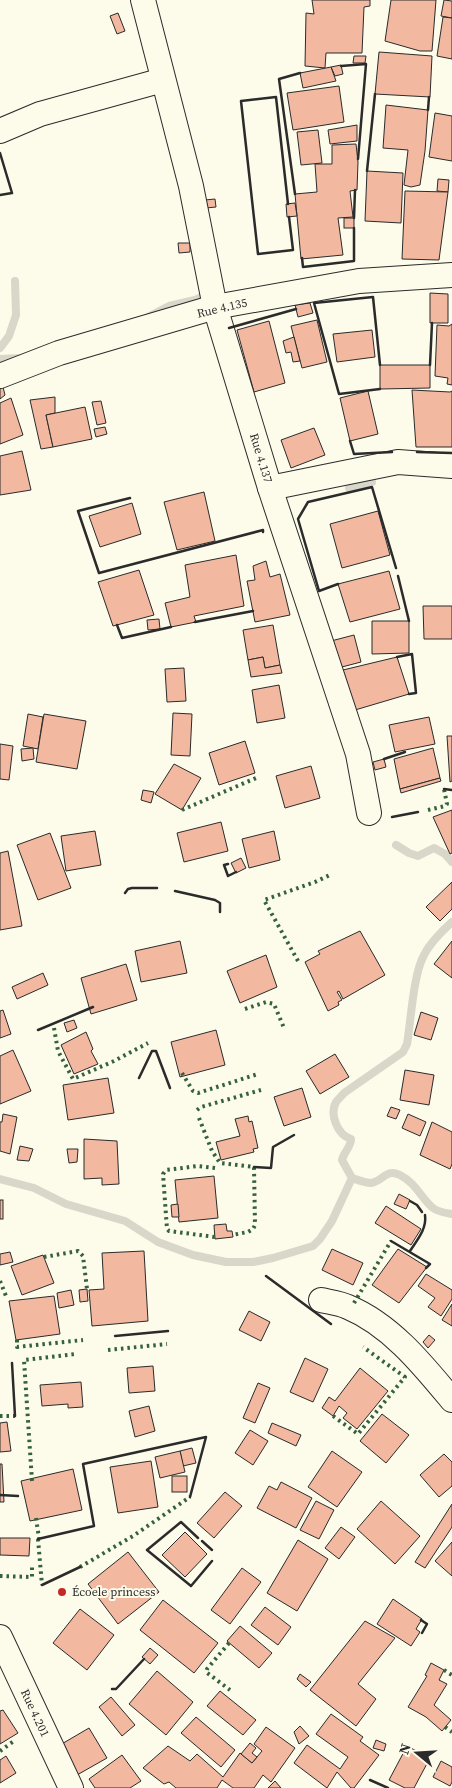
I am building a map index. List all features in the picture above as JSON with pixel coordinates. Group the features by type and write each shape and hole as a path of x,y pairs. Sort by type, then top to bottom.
{"street":[{"name":"Rue 4.137","path":"143,0 191,186 215,308 270,488 398,462 452,466"},
{"path":"0,130 40,114 163,80"},
{"name":"Rue 4.135","path":"0,376 59,353 215,308 359,282 452,275"},
{"path":"270,488 358,754 369,813"},
{"path":"321,1300 347,1306 380,1325 420,1361 452,1400"},
{"name":"Rue 4.201","path":"0,1637 71,1788"}],"building":[{"path":"312,0 370,0 370,6 364,7 362,53 326,53 325,68 305,66 306,13 314,14"},
{"path":"391,0 436,0 432,51 420,51 385,41"},
{"path":"444,0 452,1 452,18 441,16"},
{"path":"118,13 125,31 117,34 110,16"},
{"path":"443,17 452,18 452,59 437,56"},
{"path":"379,52 432,56 430,97 375,94"},
{"path":"354,56 366,56 365,63 353,63"},
{"path":"341,65 343,74 335,76 331,67"},
{"path":"331,67 336,81 303,88 300,73"},
{"path":"339,86 344,122 293,130 287,93"},
{"path":"386,105 428,110 420,185 411,187 404,185 408,150 383,148"},
{"path":"435,113 452,116 452,161 429,157"},
{"path":"357,125 357,141 330,144 328,130"},
{"path":"318,130 322,163 301,165 297,132"},
{"path":"356,144 358,162 357,190 350,191 353,217 338,218 343,255 301,259 295,194 317,192 315,164 332,164 332,145"},
{"path":"367,171 403,173 401,223 365,221"},
{"path":"438,179 449,180 448,192 437,191"},
{"path":"405,191 448,192 439,260 402,259"},
{"path":"215,199 216,207 206,208 205,200"},
{"path":"295,203 297,216 287,217 286,204"},
{"path":"344,218 354,218 354,228 344,228"},
{"path":"178,243 190,243 190,252 179,253"},
{"path":"430,293 448,294 448,323 430,323"},
{"path":"310,303 313,313 298,317 295,305"},
{"path":"317,320 327,362 302,368 291,326"},
{"path":"269,321 285,383 254,392 237,330"},
{"path":"452,324 452,385 447,384 448,378 435,376 437,325 449,326"},
{"path":"372,330 375,357 337,362 333,334"},
{"path":"294,337 300,361 293,362 291,352 286,353 283,341"},
{"path":"380,365 430,365 430,388 380,389"},
{"path":"0,383 2,383 5,395 0,399"},
{"path":"412,390 452,391 452,447 416,447"},
{"path":"368,391 378,434 350,441 340,398"},
{"path":"55,397 55,413 46,415 53,447 41,449 30,400"},
{"path":"11,398 23,435 0,444 0,403"},
{"path":"101,401 106,423 97,425 92,402"},
{"path":"85,407 92,439 53,447 46,415"},
{"path":"105,427 107,434 96,437 94,429"},
{"path":"314,428 325,455 291,468 281,440"},
{"path":"22,451 31,490 0,495 0,456"},
{"path":"204,492 215,541 177,550 164,502"},
{"path":"132,503 141,534 100,547 89,516"},
{"path":"378,511 390,555 342,568 330,524"},
{"path":"236,555 244,606 194,616 196,622 171,627 165,603 190,597 185,565"},
{"path":"266,561 270,577 280,574 290,615 255,622 247,581 255,580 253,566"},
{"path":"139,570 154,615 113,626 98,582"},
{"path":"389,571 400,609 350,622 338,584"},
{"path":"423,606 452,606 452,639 424,639"},
{"path":"159,619 160,629 148,630 147,620"},
{"path":"372,621 409,621 409,653 372,654"},
{"path":"273,625 280,665 265,668 263,657 248,660 243,630"},
{"path":"354,635 361,662 338,668 331,641"},
{"path":"263,657 265,668 280,665 282,673 251,677 248,660"},
{"path":"397,657 409,694 355,710 343,670"},
{"path":"184,668 186,701 167,702 165,669"},
{"path":"279,685 285,718 257,723 252,690"},
{"path":"173,713 192,714 190,756 171,755"},
{"path":"28,714 43,717 38,749 23,746"},
{"path":"44,714 86,721 77,769 36,762"},
{"path":"429,717 435,744 395,752 389,725"},
{"path":"447,736 452,736 452,781 450,782"},
{"path":"245,741 255,773 219,785 209,753"},
{"path":"0,744 13,746 9,780 0,779"},
{"path":"33,748 34,759 22,761 21,749"},
{"path":"433,748 440,778 400,789 394,759"},
{"path":"384,759 386,767 375,770 373,762"},
{"path":"174,764 201,778 182,810 155,794"},
{"path":"311,766 320,798 285,808 276,776"},
{"path":"440,778 441,781 401,793 400,789"},
{"path":"143,790 154,792 151,803 141,800"},
{"path":"452,810 452,853 450,854 433,817"},
{"path":"221,822 228,851 184,862 177,833"},
{"path":"95,831 101,865 66,871 61,836"},
{"path":"274,831 280,860 249,868 242,839"},
{"path":"50,833 71,888 38,900 17,845"},
{"path":"8,851 22,926 0,930 0,853"},
{"path":"241,858 246,868 236,873 231,863"},
{"path":"452,882 452,909 440,921 426,907"},
{"path":"360,931 385,975 343,999 339,991 337,992 342,1000 338,1002 339,1005 328,1011 305,962 320,954 318,951"},
{"path":"180,941 187,973 141,982 135,951"},
{"path":"452,941 452,978 434,964"},
{"path":"266,955 277,987 240,1003 227,971"},
{"path":"126,964 137,1000 91,1014 81,978"},
{"path":"43,973 48,985 17,999 12,987"},
{"path":"3,1010 11,1034 0,1038 0,1011"},
{"path":"421,1012 438,1018 431,1040 414,1035"},
{"path":"74,1020 77,1028 67,1032 64,1023"},
{"path":"216,1030 225,1065 180,1077 171,1042"},
{"path":"86,1032 93,1049 91,1051 98,1064 74,1074 61,1045"},
{"path":"13,1050 31,1091 0,1104 0,1056"},
{"path":"335,1054 349,1077 320,1094 306,1071"},
{"path":"405,1070 434,1075 429,1105 400,1100"},
{"path":"108,1078 114,1113 68,1120 63,1085"},
{"path":"302,1088 311,1117 284,1126 274,1097"},
{"path":"391,1107 400,1110 396,1119 387,1116"},
{"path":"3,1114 17,1117 10,1154 0,1151 0,1122 2,1122"},
{"path":"408,1114 426,1122 420,1136 402,1128"},
{"path":"248,1116 249,1122 252,1121 258,1148 253,1149 254,1152 221,1160 216,1142 240,1136 235,1119"},
{"path":"432,1122 452,1132 452,1164 450,1169 420,1155"},
{"path":"84,1139 117,1141 119,1184 102,1185 102,1178 84,1179"},
{"path":"20,1146 33,1149 29,1161 17,1160"},
{"path":"67,1149 78,1149 77,1162 69,1163"},
{"path":"214,1176 218,1218 179,1222 175,1180"},
{"path":"399,1194 410,1200 406,1209 394,1204"},
{"path":"0,1200 3,1200 3,1219 0,1219"},
{"path":"178,1204 179,1217 172,1217 171,1205"},
{"path":"386,1206 421,1229 411,1245 375,1223"},
{"path":"226,1224 227,1231 232,1231 233,1237 215,1239 214,1225"},
{"path":"332,1249 363,1263 353,1285 322,1270"},
{"path":"398,1249 427,1267 399,1303 372,1285"},
{"path":"144,1251 148,1321 92,1326 89,1290 104,1289 102,1253"},
{"path":"10,1252 13,1262 0,1265 0,1254"},
{"path":"43,1255 54,1283 22,1295 11,1266"},
{"path":"426,1274 452,1290 452,1299 441,1316 428,1307 435,1298 418,1286"},
{"path":"87,1289 88,1301 80,1302 79,1290"},
{"path":"71,1290 74,1305 59,1308 57,1293"},
{"path":"54,1296 60,1334 16,1340 9,1301"},
{"path":"452,1304 452,1326 442,1320"},
{"path":"249,1311 270,1322 261,1341 239,1330"},
{"path":"429,1335 435,1340 428,1348 423,1342"},
{"path":"305,1358 328,1369 313,1402 290,1392"},
{"path":"153,1366 155,1391 129,1393 127,1368"},
{"path":"360,1368 388,1391 357,1429 343,1418 347,1413 339,1406 333,1416 322,1408 329,1397 335,1401"},
{"path":"81,1382 83,1407 68,1408 68,1404 42,1406 40,1385"},
{"path":"258,1383 270,1388 255,1423 243,1418"},
{"path":"149,1406 155,1431 135,1437 129,1411"},
{"path":"382,1414 409,1435 386,1463 360,1441"},
{"path":"7,1422 11,1451 0,1452 0,1423"},
{"path":"272,1423 301,1435 296,1446 268,1433"},
{"path":"250,1430 268,1441 253,1465 235,1453"},
{"path":"192,1448 196,1463 183,1466 180,1451"},
{"path":"180,1451 185,1472 160,1478 155,1457"},
{"path":"332,1451 362,1472 337,1507 308,1487"},
{"path":"444,1454 452,1462 452,1486 439,1497 420,1475"},
{"path":"151,1461 158,1507 118,1513 110,1467"},
{"path":"0,1464 2,1464 4,1502 0,1502"},
{"path":"73,1469 82,1510 30,1521 21,1481"},
{"path":"172,1476 187,1476 187,1492 172,1492"},
{"path":"281,1482 312,1498 296,1528 257,1508 269,1486 277,1490"},
{"path":"225,1492 242,1506 214,1538 197,1523"},
{"path":"316,1501 334,1510 319,1539 300,1530"},
{"path":"381,1501 420,1536 395,1564 357,1529"},
{"path":"452,1504 452,1527 425,1568 415,1562"},
{"path":"341,1527 355,1537 339,1559 325,1548"},
{"path":"185,1532 207,1554 185,1577 162,1555"},
{"path":"0,1538 30,1538 29,1556 0,1555"},
{"path":"298,1540 328,1559 297,1611 267,1593"},
{"path":"452,1542 452,1576 435,1561"},
{"path":"128,1552 159,1592 118,1624 88,1584"},
{"path":"242,1568 261,1582 230,1624 211,1610"},
{"path":"393,1599 422,1619 416,1629 420,1632 411,1646 377,1624"},
{"path":"163,1600 218,1643 194,1673 140,1630"},
{"path":"265,1607 291,1627 278,1645 251,1625"},
{"path":"80,1609 114,1635 87,1670 53,1643"},
{"path":"365,1621 395,1638 358,1684 376,1699 356,1726 310,1690"},
{"path":"240,1626 272,1653 259,1668 227,1641"},
{"path":"150,1648 158,1655 150,1664 142,1657"},
{"path":"431,1663 444,1670 439,1680 447,1684 434,1705 451,1720 442,1731 426,1717 408,1707 427,1676 425,1675"},
{"path":"157,1671 193,1702 166,1735 129,1704"},
{"path":"300,1674 311,1682 306,1687 297,1679"},
{"path":"220,1691 256,1720 243,1735 207,1706"},
{"path":"111,1697 135,1725 122,1736 99,1707"},
{"path":"3,1710 18,1733 0,1744 0,1711"},
{"path":"331,1714 363,1737 360,1741 379,1755 354,1788 351,1788 337,1772 327,1788 294,1763 307,1745 340,1769 348,1757 316,1734"},
{"path":"196,1717 235,1750 221,1767 181,1733"},
{"path":"300,1726 309,1736 299,1744 294,1732"},
{"path":"266,1727 295,1748 271,1782 263,1775 254,1788 233,1788 222,1780 217,1788 176,1788 169,1782 164,1784 143,1768 168,1746 190,1761 197,1754 223,1777 240,1753 252,1763 262,1751 254,1744"},
{"path":"89,1728 107,1758 77,1775 60,1745"},
{"path":"376,1740 386,1744 384,1751 373,1748"},
{"path":"250,1743 256,1748 252,1753 257,1757 252,1763 241,1754"},
{"path":"407,1746 430,1758 414,1788 405,1788 389,1780"},
{"path":"122,1755 141,1781 130,1788 95,1788 89,1779"},
{"path":"6,1756 16,1773 0,1783 0,1760"},
{"path":"441,1761 452,1767 452,1782 450,1786 433,1777"},
{"path":"275,1781 281,1788 268,1788"}],"waterway":[{"path":"0,348 9,336 16,315 15,281"},
{"path":"148,317 169,306 195,300 203,296"},
{"path":"0,359 21,358"},
{"path":"349,488 372,482"},
{"path":"396,845 418,856 434,848 445,854 452,862"},
{"path":"0,1179 34,1188 66,1204 125,1221 158,1242 193,1255 226,1262 253,1262 313,1246 332,1221 352,1178 342,1160 351,1139 346,1137 336,1124 334,1118 336,1102 344,1093 403,1052 407,1044 420,964 430,946 452,922"},
{"path":"352,1178 371,1183 388,1174 395,1173 411,1182 433,1208 452,1214"}],"hedge":[{"path":"182,810 256,778"},
{"path":"428,810 447,804 444,789"},
{"path":"298,961 264,900 332,874"},
{"path":"245,1009 266,1002 274,1004 284,1028"},
{"path":"54,1028 58,1051 73,1079 114,1061 148,1043"},
{"path":"182,1073 193,1091 198,1093 258,1074"},
{"path":"197,1110 201,1107 261,1090"},
{"path":"199,1118 212,1151 220,1163 254,1167 255,1225 248,1232 232,1235"},
{"path":"215,1168 198,1166 166,1170 163,1174 167,1229 169,1231 215,1237"},
{"path":"354,1303 391,1241"},
{"path":"44,1257 78,1251 83,1256 87,1289"},
{"path":"0,1281 6,1296"},
{"path":"17,1340 17,1347 83,1340"},
{"path":"108,1350 167,1344"},
{"path":"333,1416 358,1434 405,1377 363,1347"},
{"path":"32,1481 24,1360 75,1354"},
{"path":"0,1416 15,1416"},
{"path":"80,1567 133,1536 190,1497"},
{"path":"36,1518 39,1538"},
{"path":"38,1539 42,1585"},
{"path":"0,1576 32,1577 32,1566"},
{"path":"229,1643 206,1672 230,1690"},
{"path":"444,1670 452,1675"},
{"path":"445,1727 452,1732"},
{"path":"0,1751 14,1741"}],"wall":[{"path":"341,66 366,64 358,159"},
{"path":"295,194 279,79 300,73"},
{"path":"367,171 375,94"},
{"path":"288,204 276,97 241,101 258,254 293,250 289,217"},
{"path":"428,110 429,97"},
{"path":"0,153 12,193 0,195"},
{"path":"354,218 355,190"},
{"path":"302,258 303,267 354,261 354,228"},
{"path":"380,365 373,297 314,303 339,394 380,389"},
{"path":"229,328 296,309"},
{"path":"430,365 432,323"},
{"path":"350,441 354,454 392,452"},
{"path":"417,452 452,453"},
{"path":"338,584 319,591 298,519 308,502 372,487 396,568"},
{"path":"130,498 78,511 99,573 263,530 263,532"},
{"path":"398,576 409,621"},
{"path":"195,622 253,611"},
{"path":"117,625 122,638 171,627"},
{"path":"397,657 412,654 416,693 409,694"},
{"path":"384,759 405,752"},
{"path":"444,789 452,790"},
{"path":"392,817 418,812"},
{"path":"228,864 224,865 228,876 236,872"},
{"path":"125,893 128,889 132,888 157,888"},
{"path":"175,891 215,900 220,903 220,912"},
{"path":"38,1030 93,1007"},
{"path":"139,1078 152,1051 156,1051 170,1088"},
{"path":"254,1167 271,1168 273,1147 294,1135"},
{"path":"410,1201 417,1205 422,1212"},
{"path":"410,1251 423,1230 425,1215"},
{"path":"391,1241 430,1264 426,1268"},
{"path":"266,1276 331,1324"},
{"path":"115,1336 168,1331"},
{"path":"12,1363 15,1416"},
{"path":"38,1539 94,1526 83,1464 206,1437 190,1497"},
{"path":"0,1495 18,1496"},
{"path":"198,1538 181,1522 147,1550 191,1586 212,1561"},
{"path":"202,1541 212,1550"},
{"path":"42,1585 80,1567"},
{"path":"421,1620 427,1624 422,1633"},
{"path":"112,1689 116,1689 144,1659"},
{"path":"370,1780 388,1788"}],"place":[{"name":"Écoele princess","path":"62,1592"}]}
